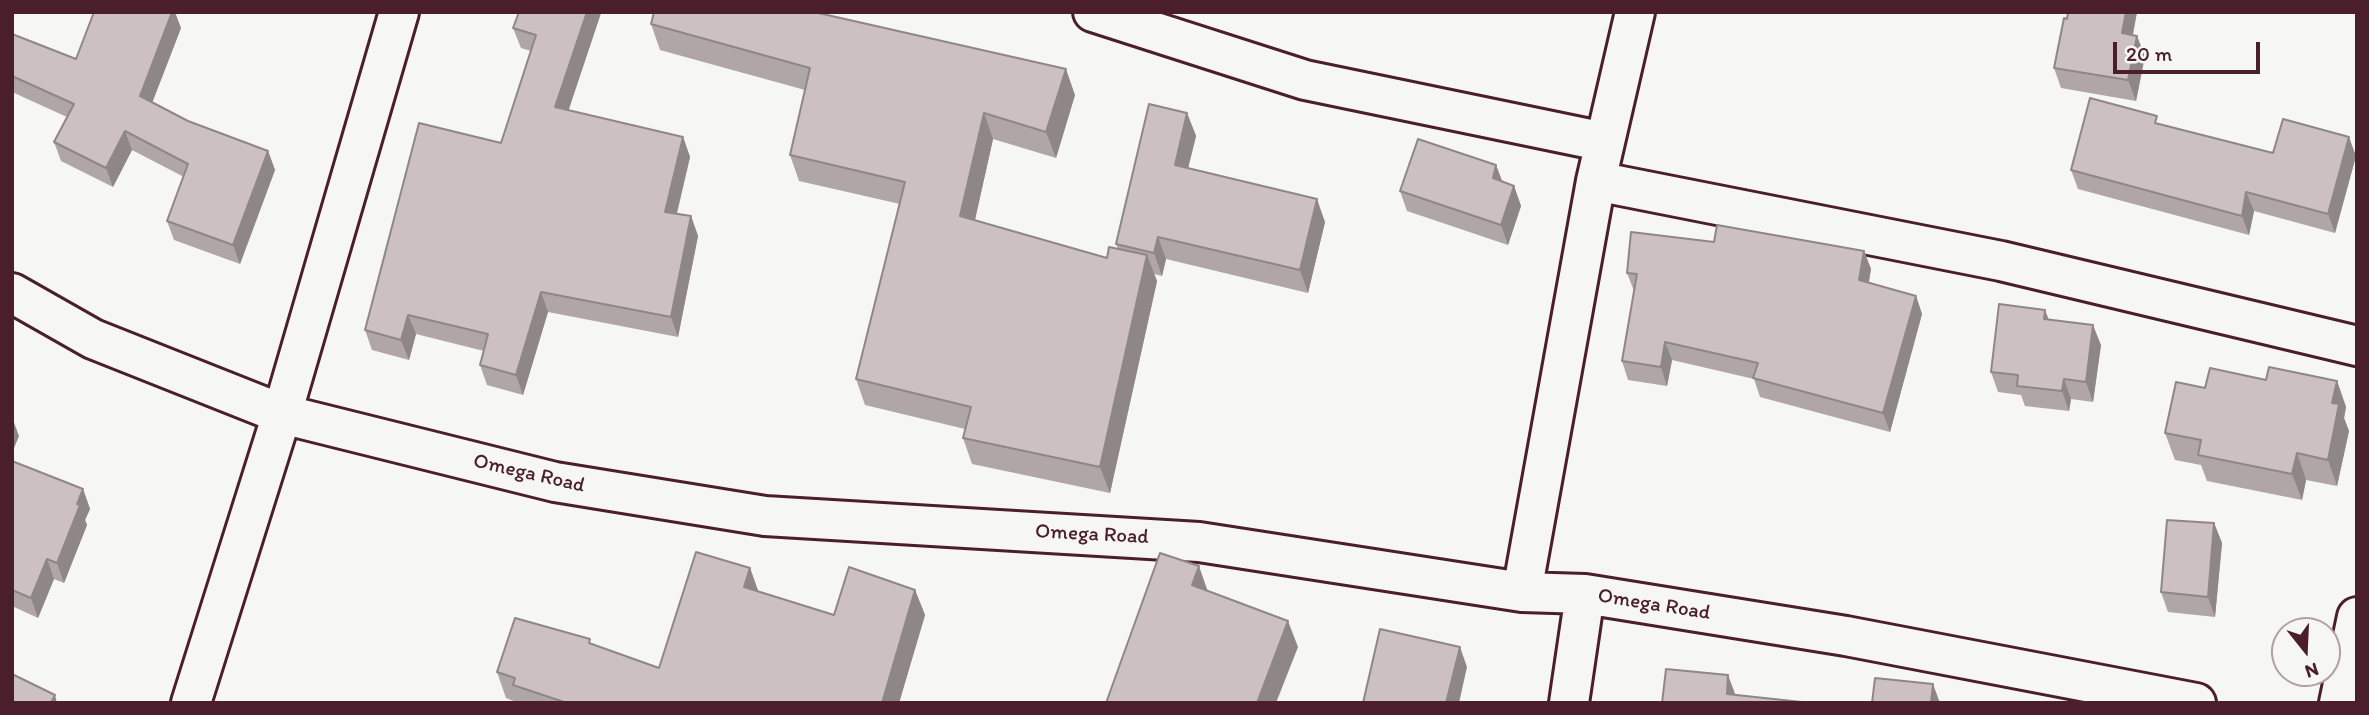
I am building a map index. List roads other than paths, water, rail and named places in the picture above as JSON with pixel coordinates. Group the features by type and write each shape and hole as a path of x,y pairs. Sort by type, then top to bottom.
{"street":[{"path":"191,703 282,414 399,12"},
{"path":"1093,12 1306,80 1605,142"},
{"path":"1522,592 1596,181 1635,12"},
{"path":"1596,181 2001,261 2357,346"},
{"name":"Omega Road","path":"12,293 93,339 282,414 555,482 765,516 1199,542 1522,592 1585,594 1846,636 2175,701"},
{"path":"1569,703 1585,594"},
{"path":"2339,703 2357,617"}]}
